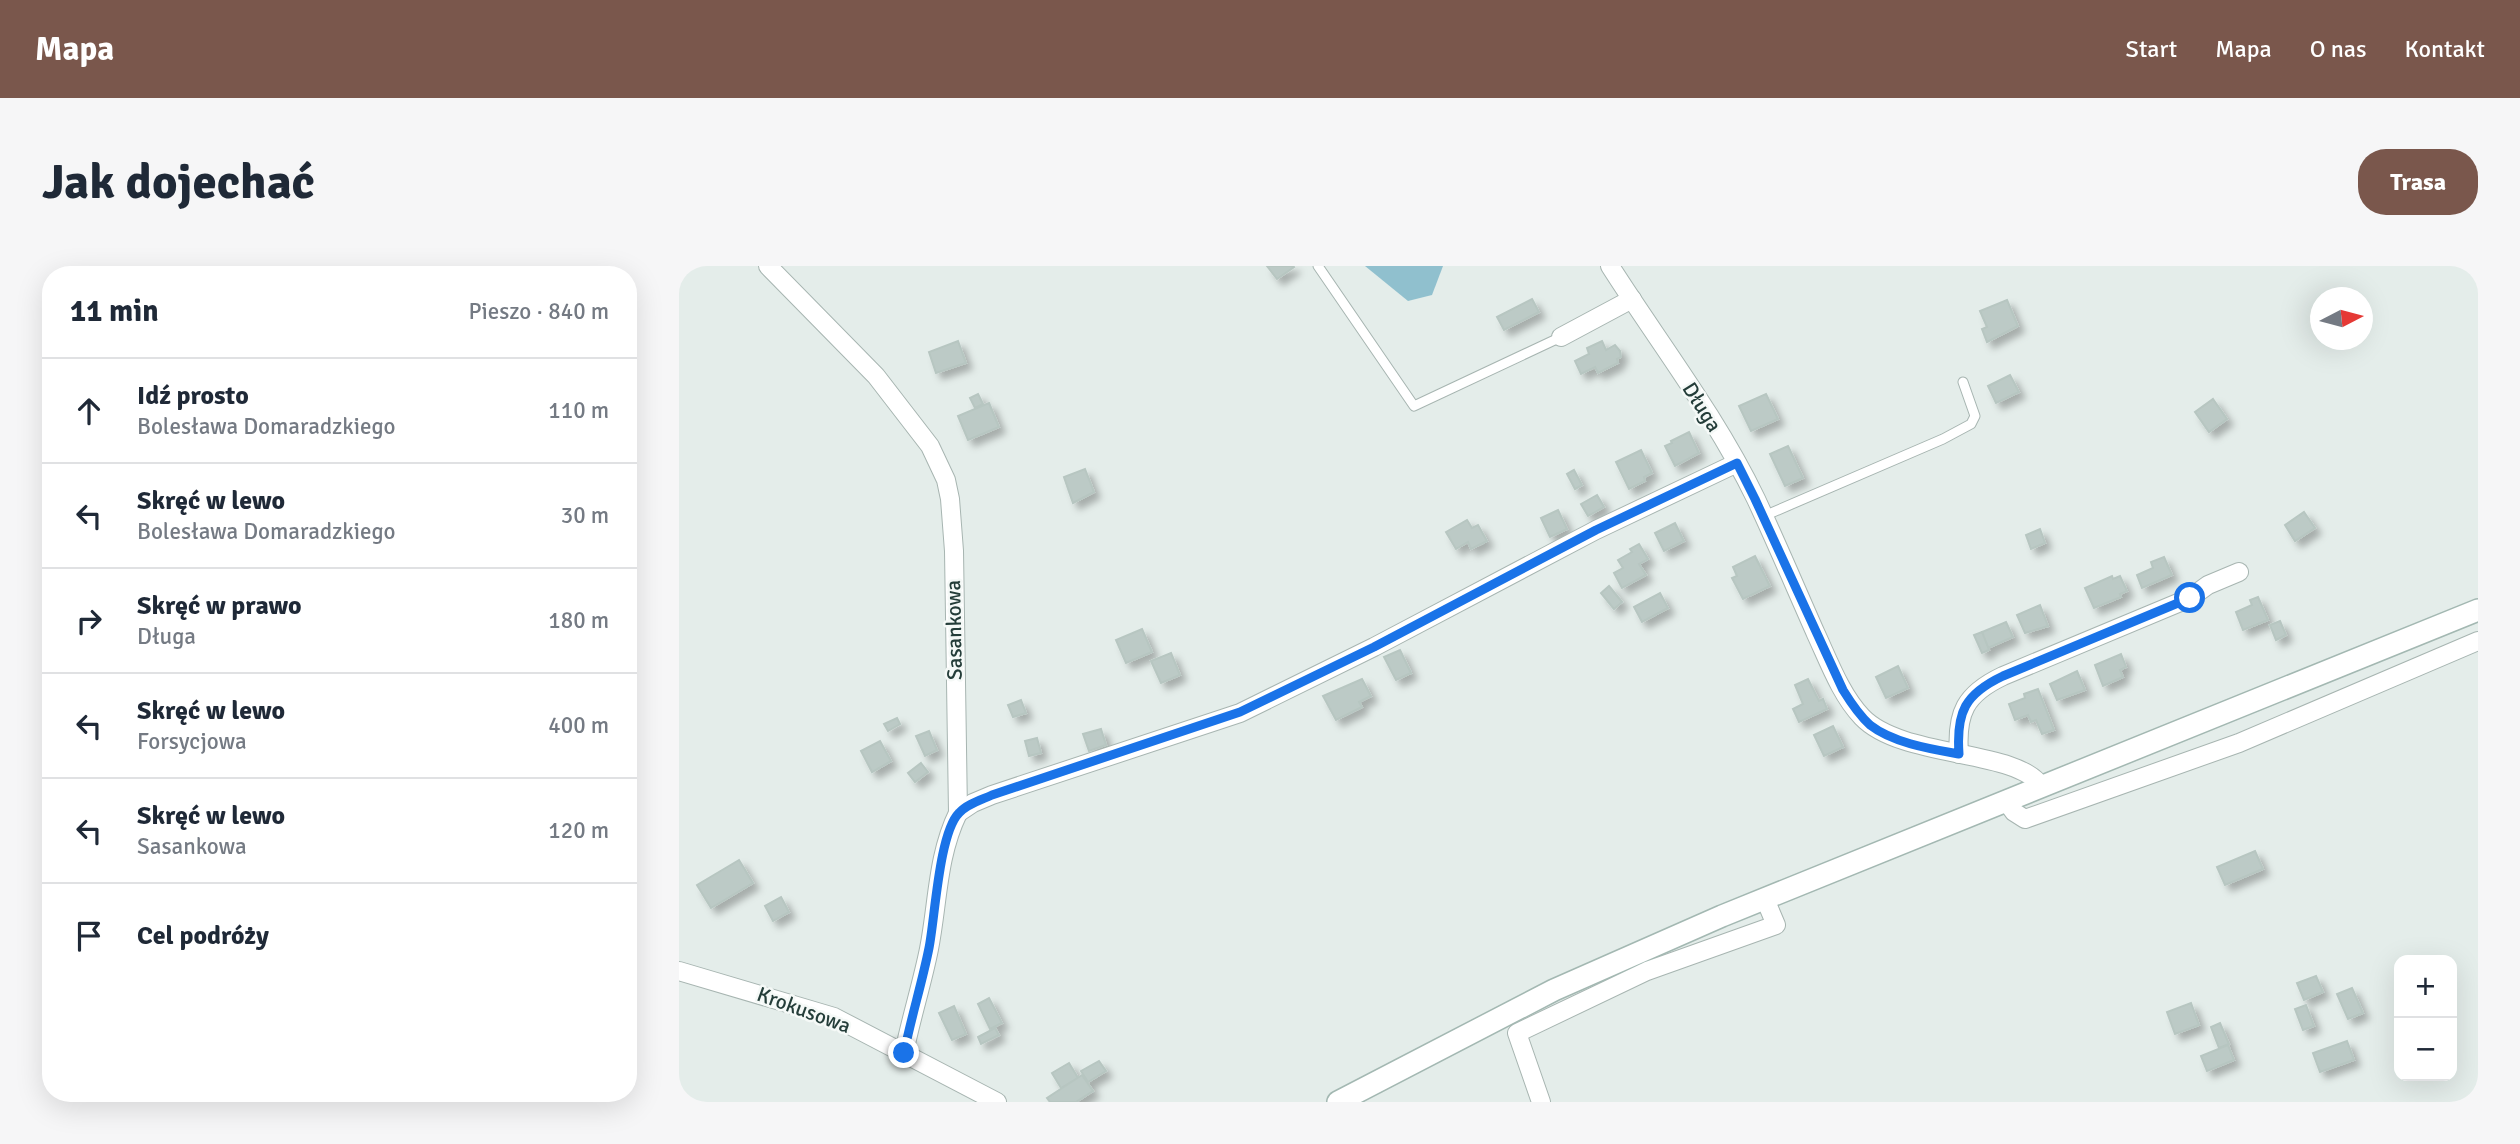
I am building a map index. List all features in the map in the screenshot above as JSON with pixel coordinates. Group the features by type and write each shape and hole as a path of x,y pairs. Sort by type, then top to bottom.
{"main road":[{"path":"1338,1102 1553,990 1765,899 2478,610"}],"street":[{"name":"Sasankowa","path":"768,266 876,376 919,430 939,463 950,499 954,551 958,813 951,826 943,854 929,949 904,1053"},
{"name":"Długa","path":"1610,266 1737,463 1836,676 1860,716 1887,734 1933,749 1990,761 2027,774 2037,779 2041,786"},
{"path":"1561,337 1632,299"},
{"path":"958,813 992,795 1240,712 1374,647 1596,530 1737,463"},
{"path":"1959,754 1959,724 1964,707 1977,690 2003,676 2190,598 2208,586 2239,572"},
{"path":"2006,801 2014,812 2025,819 2239,743 2478,641"},
{"path":"1541,1102 1517,1033 1647,971 1776,925 1765,899"},
{"name":"Krokusowa","path":"679,971 834,1017 997,1102"}],"lane":[{"path":"1318,266 1414,407 1561,337"},
{"path":"1763,516 1957,433 1971,424 1975,416 1963,382"}],"water":[{"path":"1365,266 1443,266 1432,295 1408,301"}],"building":[{"path":"1267,266 1293,266 1294,267 1277,279"},
{"path":"1532,299 1539,312 1504,330 1497,317"},
{"path":"2007,300 2018,326 1987,342 1982,329 1987,327 1980,311"},
{"path":"958,341 966,363 936,373 929,352"},
{"path":"1602,341 1606,350 1615,345 1620,351 1618,363 1598,373 1595,367 1581,374 1575,361 1589,354 1587,348"},
{"path":"2010,375 2019,392 1996,403 1988,386"},
{"path":"978,394 983,404 975,408 970,398"},
{"path":"1766,394 1778,419 1751,431 1739,406"},
{"path":"2213,399 2227,419 2209,432 2195,412"},
{"path":"989,403 999,427 968,440 958,416"},
{"path":"1689,432 1699,453 1675,466 1665,446"},
{"path":"1788,446 1803,478 1785,486 1770,454"},
{"path":"1641,450 1652,473 1644,477 1645,481 1629,489 1616,462"},
{"path":"1085,469 1094,492 1073,503 1064,477"},
{"path":"1574,470 1582,485 1575,489 1567,474"},
{"path":"1597,495 1604,507 1588,516 1581,504"},
{"path":"1558,510 1567,529 1550,537 1541,518"},
{"path":"2304,512 2315,528 2295,541 2285,525"},
{"path":"1467,520 1472,528 1478,525 1487,541 1471,549 1468,542 1456,549 1446,532"},
{"path":"1675,523 1684,541 1664,551 1655,533"},
{"path":"2040,529 2045,543 2031,549 2026,535"},
{"path":"1639,544 1648,559 1639,564 1646,575 1622,588 1614,573 1623,568 1618,560 1632,552 1630,549"},
{"path":"1755,556 1770,586 1743,599 1732,578 1737,576 1733,567"},
{"path":"2164,557 2172,575 2142,588 2137,575 2153,568 2151,562"},
{"path":"2112,576 2113,579 2120,576 2127,591 2120,594 2121,597 2094,608 2085,588"},
{"path":"1609,586 1622,602 1614,609 1601,593"},
{"path":"1660,593 1668,608 1642,622 1634,607"},
{"path":"2258,597 2268,620 2243,630 2236,612 2252,605 2250,600"},
{"path":"2040,605 2048,626 2025,633 2017,615"},
{"path":"2280,621 2286,635 2276,640 2270,625"},
{"path":"2006,622 2013,637 1988,648 1982,632"},
{"path":"1142,629 1152,652 1126,663 1116,640"},
{"path":"1982,632 1989,650 1982,653 1974,635"},
{"path":"1400,650 1411,673 1396,680 1384,657"},
{"path":"1171,653 1180,675 1161,683 1151,661"},
{"path":"2121,654 2126,667 2120,670 2123,677 2103,686 2095,665"},
{"path":"1898,666 1908,688 1886,698 1876,677"},
{"path":"2077,671 2085,690 2057,700 2050,684"},
{"path":"1362,679 1371,696 1359,702 1362,707 1336,720 1323,696"},
{"path":"1808,679 1819,701 1823,699 1827,709 1799,722 1793,709 1803,704 1795,685"},
{"path":"2038,689 2054,730 2042,734 2036,720 2031,722 2028,715 2015,720 2009,704"},
{"path":"1021,700 1026,713 1013,717 1008,705"},
{"path":"897,718 900,724 888,731 884,724"},
{"path":"1833,726 1843,747 1824,756 1814,735"},
{"path":"1101,729 1106,745 1089,751 1083,734"},
{"path":"929,731 937,750 925,756 916,736"},
{"path":"1037,738 1041,753 1029,756 1025,741"},
{"path":"880,741 891,761 872,772 861,751"},
{"path":"921,763 928,772 915,782 908,773"},
{"path":"2255,851 2263,869 2225,885 2217,867"},
{"path":"739,860 753,883 711,908 697,885"},
{"path":"781,897 789,912 773,921 765,906"},
{"path":"2316,976 2323,992 2304,1000 2297,983"},
{"path":"2352,988 2363,1013 2348,1019 2337,994"},
{"path":"989,998 1002,1023 990,1029 978,1004"},
{"path":"2191,1003 2199,1025 2175,1034 2167,1012"},
{"path":"2306,1005 2314,1026 2303,1030 2295,1009"},
{"path":"954,1006 966,1034 952,1040 939,1013"},
{"path":"2220,1023 2229,1044 2219,1048 2211,1027"},
{"path":"995,1028 999,1035 981,1044 978,1037"},
{"path":"2347,1041 2354,1060 2320,1072 2313,1053"},
{"path":"2228,1045 2234,1060 2207,1071 2201,1056"},
{"path":"1099,1061 1106,1071 1088,1082 1081,1071"},
{"path":"1069,1063 1078,1078 1061,1088 1052,1073"},
{"path":"1082,1075 1093,1091 1076,1102 1050,1102 1047,1098"}],"route":[{"path":"904,1053 929,949 943,854 951,826 958,813 992,795 1223,720 1374,647 1596,530 1737,463 1843,690 1860,716 1873,727 1904,741 1959,754 1959,724 1964,707 1977,690 2003,676 2190,598"}]}
